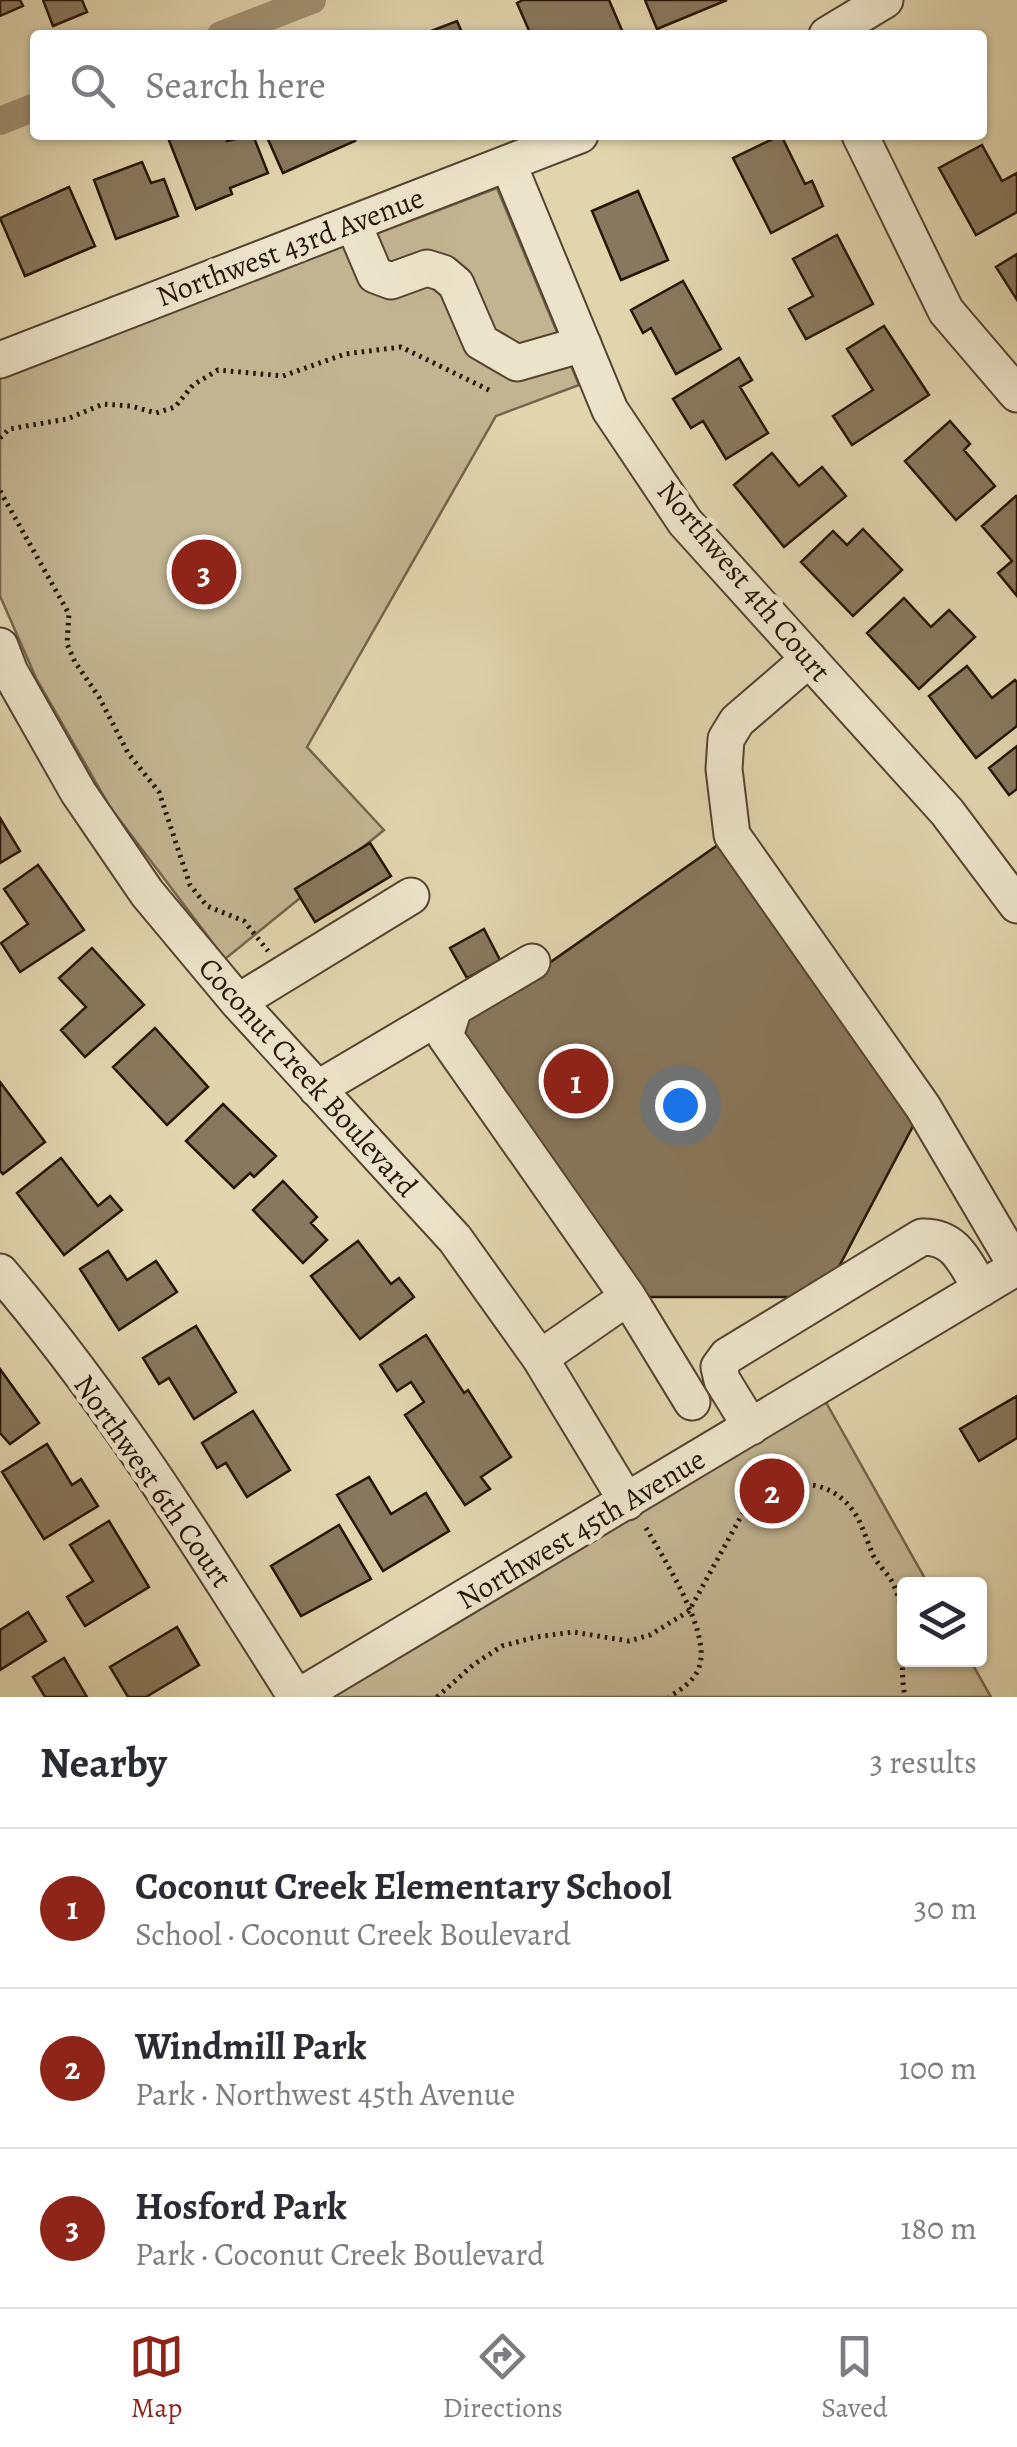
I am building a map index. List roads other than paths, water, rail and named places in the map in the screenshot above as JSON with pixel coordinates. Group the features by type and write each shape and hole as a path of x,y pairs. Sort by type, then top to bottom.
{"street":[{"path":"835,30 885,0"},
{"name":"Northwest 43rd Avenue","path":"0,360 567,140"},
{"path":"862,140 946,310 1017,394"},
{"name":"Northwest 4th Court","path":"508,163 610,410 685,522 947,812 1017,905"},
{"path":"353,223 374,275 391,280 427,268 443,273 456,284 480,342 517,363 583,344"},
{"name":"Coconut Creek Boulevard","path":"0,646 10,672 78,792 147,893 238,1002 455,1239 540,1358 637,1515"},
{"path":"809,659 737,721 726,739 724,769 732,835 923,1107 1017,1267"},
{"path":"238,1002 411,896"},
{"path":"317,1088 532,962"},
{"path":"454,1008 446,1036 628,1297 692,1402"},
{"path":"751,1427 722,1380 719,1367 727,1356 922,1237 938,1236 952,1243 982,1288"},
{"name":"Northwest 45th Avenue","path":"297,1697 637,1515 751,1427 1017,1267"},
{"name":"Northwest 6th Court","path":"0,1272 38,1316 172,1498 297,1697"},
{"path":"540,1358 628,1297"}],"waterway":[{"path":"234,30 312,0"},
{"path":"0,121 30,109"}],"place":[{"name":"Hosford Park","path":"204,572"},
{"name":"Coconut Creek Elementary School","path":"576,1081"},
{"name":"Windmill Park","path":"772,1491"}]}
